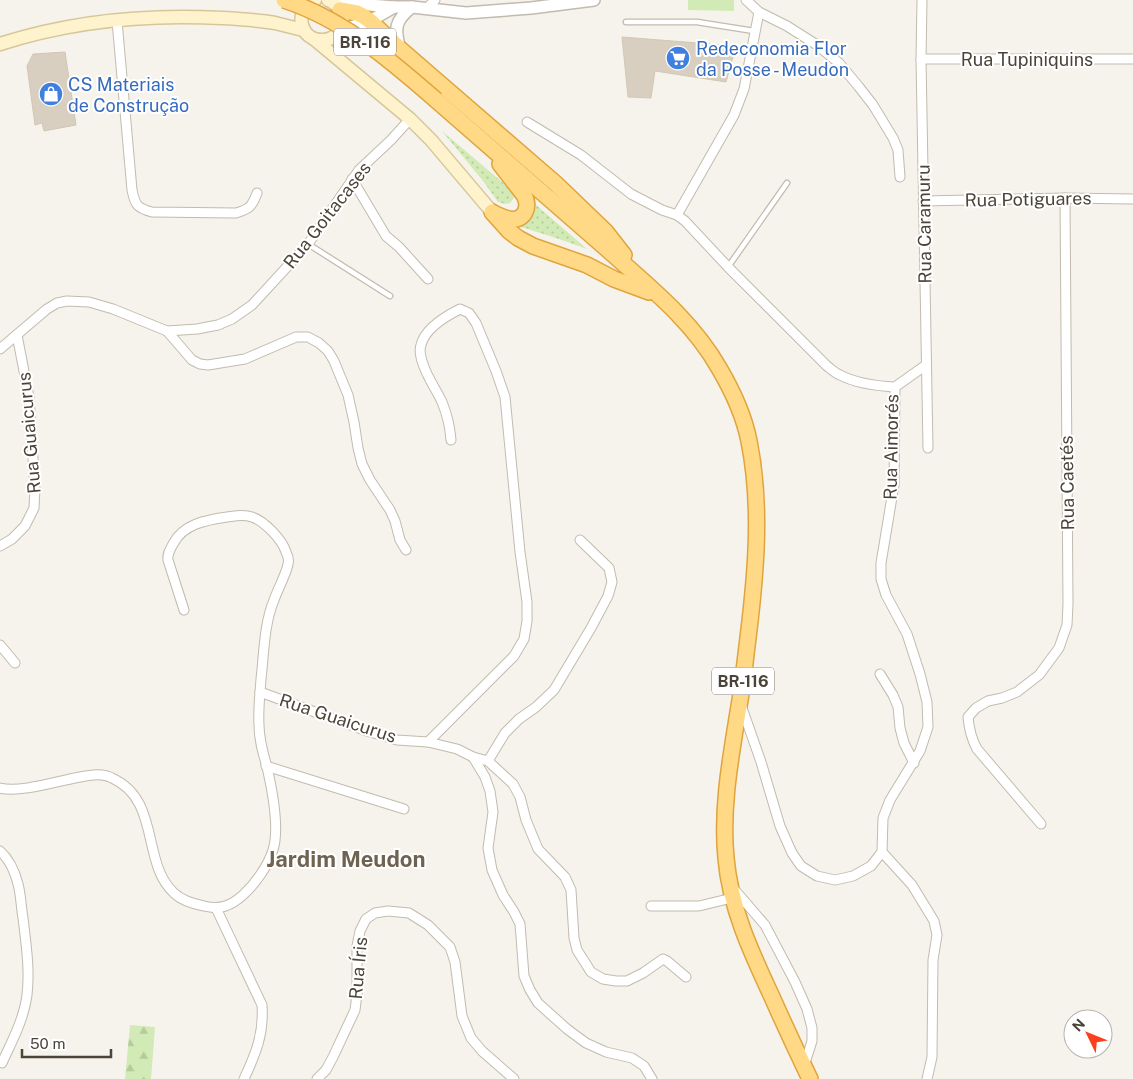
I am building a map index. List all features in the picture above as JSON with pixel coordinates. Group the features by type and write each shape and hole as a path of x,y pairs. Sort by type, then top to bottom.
{"highway":[{"name":"BR-116","path":"284,0 321,14 382,55 552,200 658,295 687,324 718,365 730,389 749,439 756,486 757,514 754,582 740,702 725,805 725,854 730,891 751,953 807,1073"},
{"path":"334,4 357,13 370,21 572,198 606,232 658,295"},
{"path":"490,147 505,171 528,201 526,213 520,218 511,220 492,212"},
{"path":"492,212 509,231 533,246 587,265 614,279 658,295"}],"main road":[{"path":"315,0 307,5 301,17 304,30 308,35 410,120 444,154 492,212"},
{"path":"314,39 322,40 334,35 342,21 334,4"},
{"path":"0,44 26,35 64,28 117,21 186,16 244,19 275,23 304,30"},
{"path":"275,23 301,17"},
{"path":"334,35 338,60"}],"street":[{"path":"426,9 435,0"},
{"path":"334,4 412,7 466,12 531,8 594,0"},
{"path":"746,0 759,12 787,26 817,45 839,63 873,105 893,138 898,150 900,177"},
{"name":"Rua Caramuru","path":"922,0 921,59 928,448"},
{"path":"334,35 370,21 394,7"},
{"path":"400,49 396,37 398,24 404,13 412,7"},
{"path":"676,215 734,115 744,89 759,12"},
{"path":"117,21 132,190 138,207 152,212 236,213 245,210 253,204 257,193"},
{"name":"Rua Tupiniquins","path":"921,59 1133,59"},
{"name":"Rua Goitacases","path":"0,349 47,309 57,303 67,301 89,302 113,309 167,331 197,329 218,325 232,319 252,305 308,244 359,170 410,120"},
{"name":"Rua Aimorés","path":"527,122 581,155 631,194 676,215 685,222 827,366 840,376 874,386 895,387 894,486 881,563 881,579 886,595 907,634 920,674 927,702 928,727 920,751 890,800 883,818 882,852"},
{"path":"352,179 374,219 386,236 399,247 428,279"},
{"name":"Rua Caetés","path":"1041,824 977,749 969,729 968,717 976,708 988,701 1017,692 1039,675 1059,648 1067,625 1064,198"},
{"name":"Rua Potiguares","path":"923,200 1133,199"},
{"path":"428,742 514,656 524,639 527,621 527,602 520,552 505,397 473,317 460,309 433,326 420,345 423,364 442,402 450,429 451,440"},
{"path":"167,331 192,360 208,365 246,359 296,337 308,337 328,350 348,395 362,464 390,510 400,540 406,550"},
{"name":"Rua Guaicurus","path":"0,546 12,539 25,526 34,508 35,489 29,397 17,335"},
{"path":"895,387 926,365"},
{"name":"Rua Guaicurus","path":"184,610 167,555 175,540 185,529 197,523 242,515 252,517 266,526 285,547 288,555 288,565 273,603 264,651 260,692 259,724 261,745 276,824 273,850 252,887 235,902 216,908"},
{"path":"580,540 609,568 612,582 608,596 554,690 536,707 518,719 505,733 488,761 513,784 520,797 526,820 538,849 566,877 571,890 574,938 577,950 592,972 603,980 616,982 627,980 642,973 663,959 686,977"},
{"path":"0,646 15,663"},
{"path":"880,674 898,707 904,744 914,762"},
{"name":"Rua Guaicurus","path":"260,692 397,740 428,742 457,748 474,758 488,761"},
{"path":"740,702 761,762 780,826 792,853 801,866 817,876 835,880 853,876 871,866 882,852 912,885 934,921 937,935 933,960 932,1057 927,1079"},
{"path":"474,758 490,791 493,812 488,848 492,870 503,895 520,924 524,976 530,990 538,1003 586,1043 606,1052 632,1058 644,1066 652,1079"},
{"path":"266,766 404,809"},
{"path":"0,788 23,788 97,774 111,777 125,786 136,798 145,815 158,867 164,881 174,893 186,901 216,908 262,1005 263,1019 260,1042 244,1079"},
{"path":"0,851 14,871 18,884 27,951 28,974 27,996 23,1015 2,1063"},
{"path":"651,906 699,906 730,891 765,925 807,1009 812,1028 807,1073"},
{"name":"Rua Íris","path":"316,1079 326,1070 355,1010 358,994 357,946 360,931 366,920 375,913 388,911 409,913 428,925 450,947 462,1016 470,1038 514,1079"}],"lane":[{"path":"626,22 697,22 754,30"},
{"path":"728,267 786,183"},
{"path":"308,244 390,296"}],"green space":[{"path":"688,0 734,0 734,11 688,10"},
{"path":"442,131 508,187 514,198 510,203 498,202"},
{"path":"535,204 587,249 518,226 526,220"},
{"path":"130,1025 155,1027 151,1079 125,1079"}],"building":[{"name":"Redeconomia Flor da Posse - Meudon","path":"622,37 736,46 726,82 655,71 651,98 628,97"},
{"name":"CS Materiais de Construção","path":"65,52 76,125 44,131 42,123 35,125 27,66 33,54"}],"place":[{"name":"Redeconomia Flor da Posse - Meudon","path":"678,58"},
{"name":"CS Materiais de Construção","path":"51,94"}],"district":[{"name":"Jardim Meudon","path":"346,859"}]}
